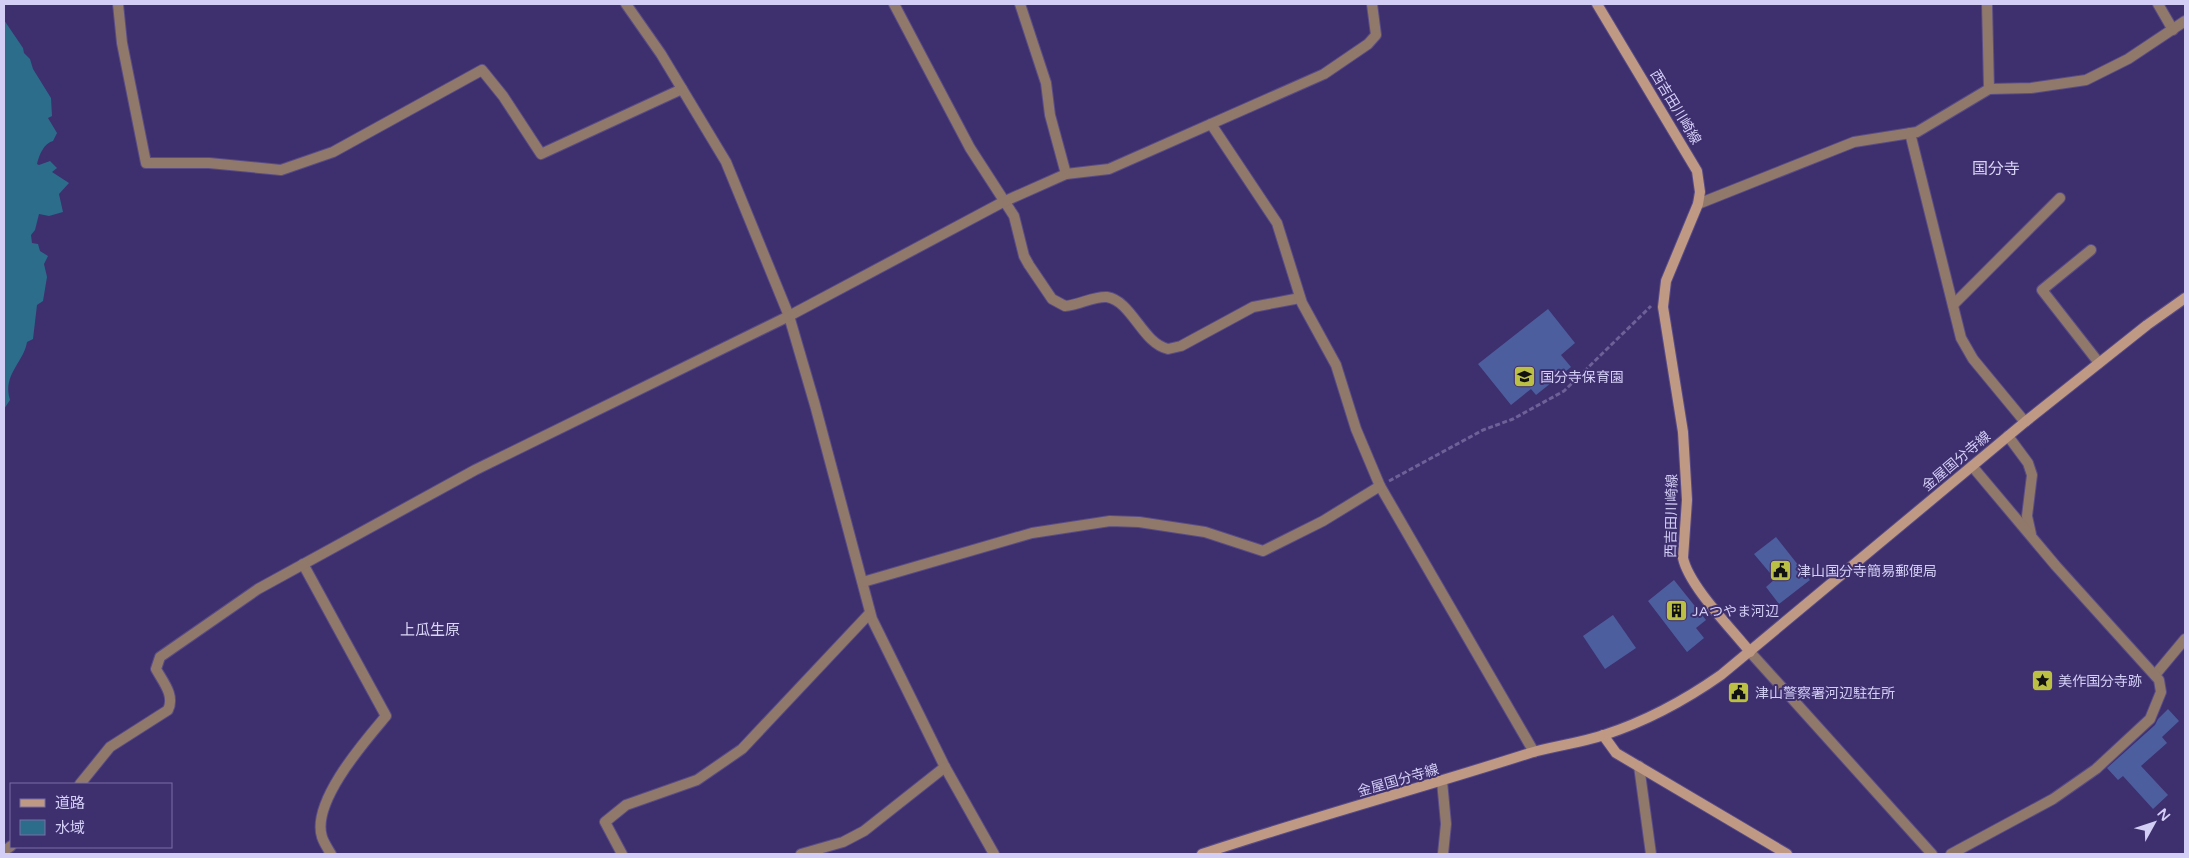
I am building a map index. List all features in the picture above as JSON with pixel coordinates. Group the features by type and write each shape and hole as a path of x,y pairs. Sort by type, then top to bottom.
{"main road":[{"name":"西吉田川崎線","path":"1597,4 1692,160 1699,180 1698,204 1676,255 1664,293 1664,321 1680,399 1683,432 1687,500 1683,547 1685,567 1694,582 1750,652"},
{"name":"金屋国分寺線","path":"1750,652 2025,422 2147,325 2185,298"},
{"path":"1750,652 1697,692 1669,709 1602,735 1616,753 1787,854"},
{"name":"金屋国分寺線","path":"1202,854 1297,822 1442,781 1534,752 1602,735"}],"street":[{"path":"118,4 122,43 146,163 209,163 281,170 332,152 482,70 503,96 541,154 682,89"},
{"path":"626,4 682,89 726,162 789,316 870,612 945,767 994,854"},
{"path":"894,4 970,148 1003,202 1014,216 1024,256 1052,300 1065,306 1097,298 1116,300 1162,348 1175,349 1253,307 1300,298"},
{"path":"1020,4 1046,83 1050,115 1066,174"},
{"path":"81,783 110,747 168,710 172,703 170,695 156,669 160,657 166,651 258,589 475,470 789,316 1003,202 1066,174 1109,169 1324,74 1368,44 1376,34 1372,4"},
{"path":"1988,4 1989,88"},
{"path":"2158,4 2173,30"},
{"path":"1698,204 1854,142 1917,132 1989,88 2040,87 2086,80 2128,59 2185,21"},
{"path":"1211,124 1277,223 1300,298 1336,365 1356,429 1380,486 1534,752"},
{"path":"1910,133 1952,305 1966,348 2025,422"},
{"path":"1952,305 2060,198"},
{"path":"2091,250 2042,290 2099,363"},
{"path":"2008,436 2028,463 2032,475 2027,516 2032,537"},
{"path":"1951,854 2053,799 2096,769 2150,718 2161,688 2155,675 2032,537 1972,466"},
{"path":"863,582 1032,533 1110,521 1139,522 1205,532 1264,552 1323,522 1380,486"},
{"path":"302,564 386,716 347,765 337,780 324,809 322,836 331,854"},
{"path":"622,854 605,822 626,806 682,787 730,759 870,612"},
{"path":"2155,675 2185,639"},
{"path":"1750,652 1932,854"},
{"path":"1639,766 1651,854"},
{"path":"800,854 843,842 864,831 945,767"},
{"path":"1442,781 1446,824 1443,854"}],"path":[{"path":"1380,486 1483,430 1513,419 1564,391 1664,293"}],"water":[{"path":"4,20 23,48 24,53 30,59 33,69 51,98 52,116 48,118 57,133 53,141 42,150 37,164 50,161 57,168 52,172 69,183 59,194 63,212 49,216 39,214 35,230 31,235 32,243 38,244 40,251 48,256 44,264 47,277 43,301 37,305 33,339 27,342 11,376 8,391 10,400 4,409"}],"building":[{"path":"1548,309 1575,343 1561,355 1571,367 1536,395 1531,389 1511,405 1478,364"},
{"path":"1776,537 1810,580 1779,604 1766,587 1775,579 1754,554"},
{"name":"JAつやま河辺","path":"1674,580 1706,620 1696,628 1704,638 1687,652 1648,601"},
{"path":"1613,615 1636,648 1605,669 1583,636"},
{"path":"2168,709 2179,721 2162,737 2167,743 2141,766 2168,795 2153,809 2123,776 2118,780 2107,768 2155,725"}],"place":[{"name":"国分寺保育園","path":"1524,377"},
{"name":"津山国分寺簡易郵便局","path":"1781,571"},
{"name":"JAつやま河辺","path":"1676,611"},
{"name":"美作国分寺跡","path":"2042,681"},
{"name":"津山警察署河辺駐在所","path":"1739,693"}],"district":[{"name":"国分寺","path":"1996,168"},
{"name":"上瓜生原","path":"430,630"}]}
